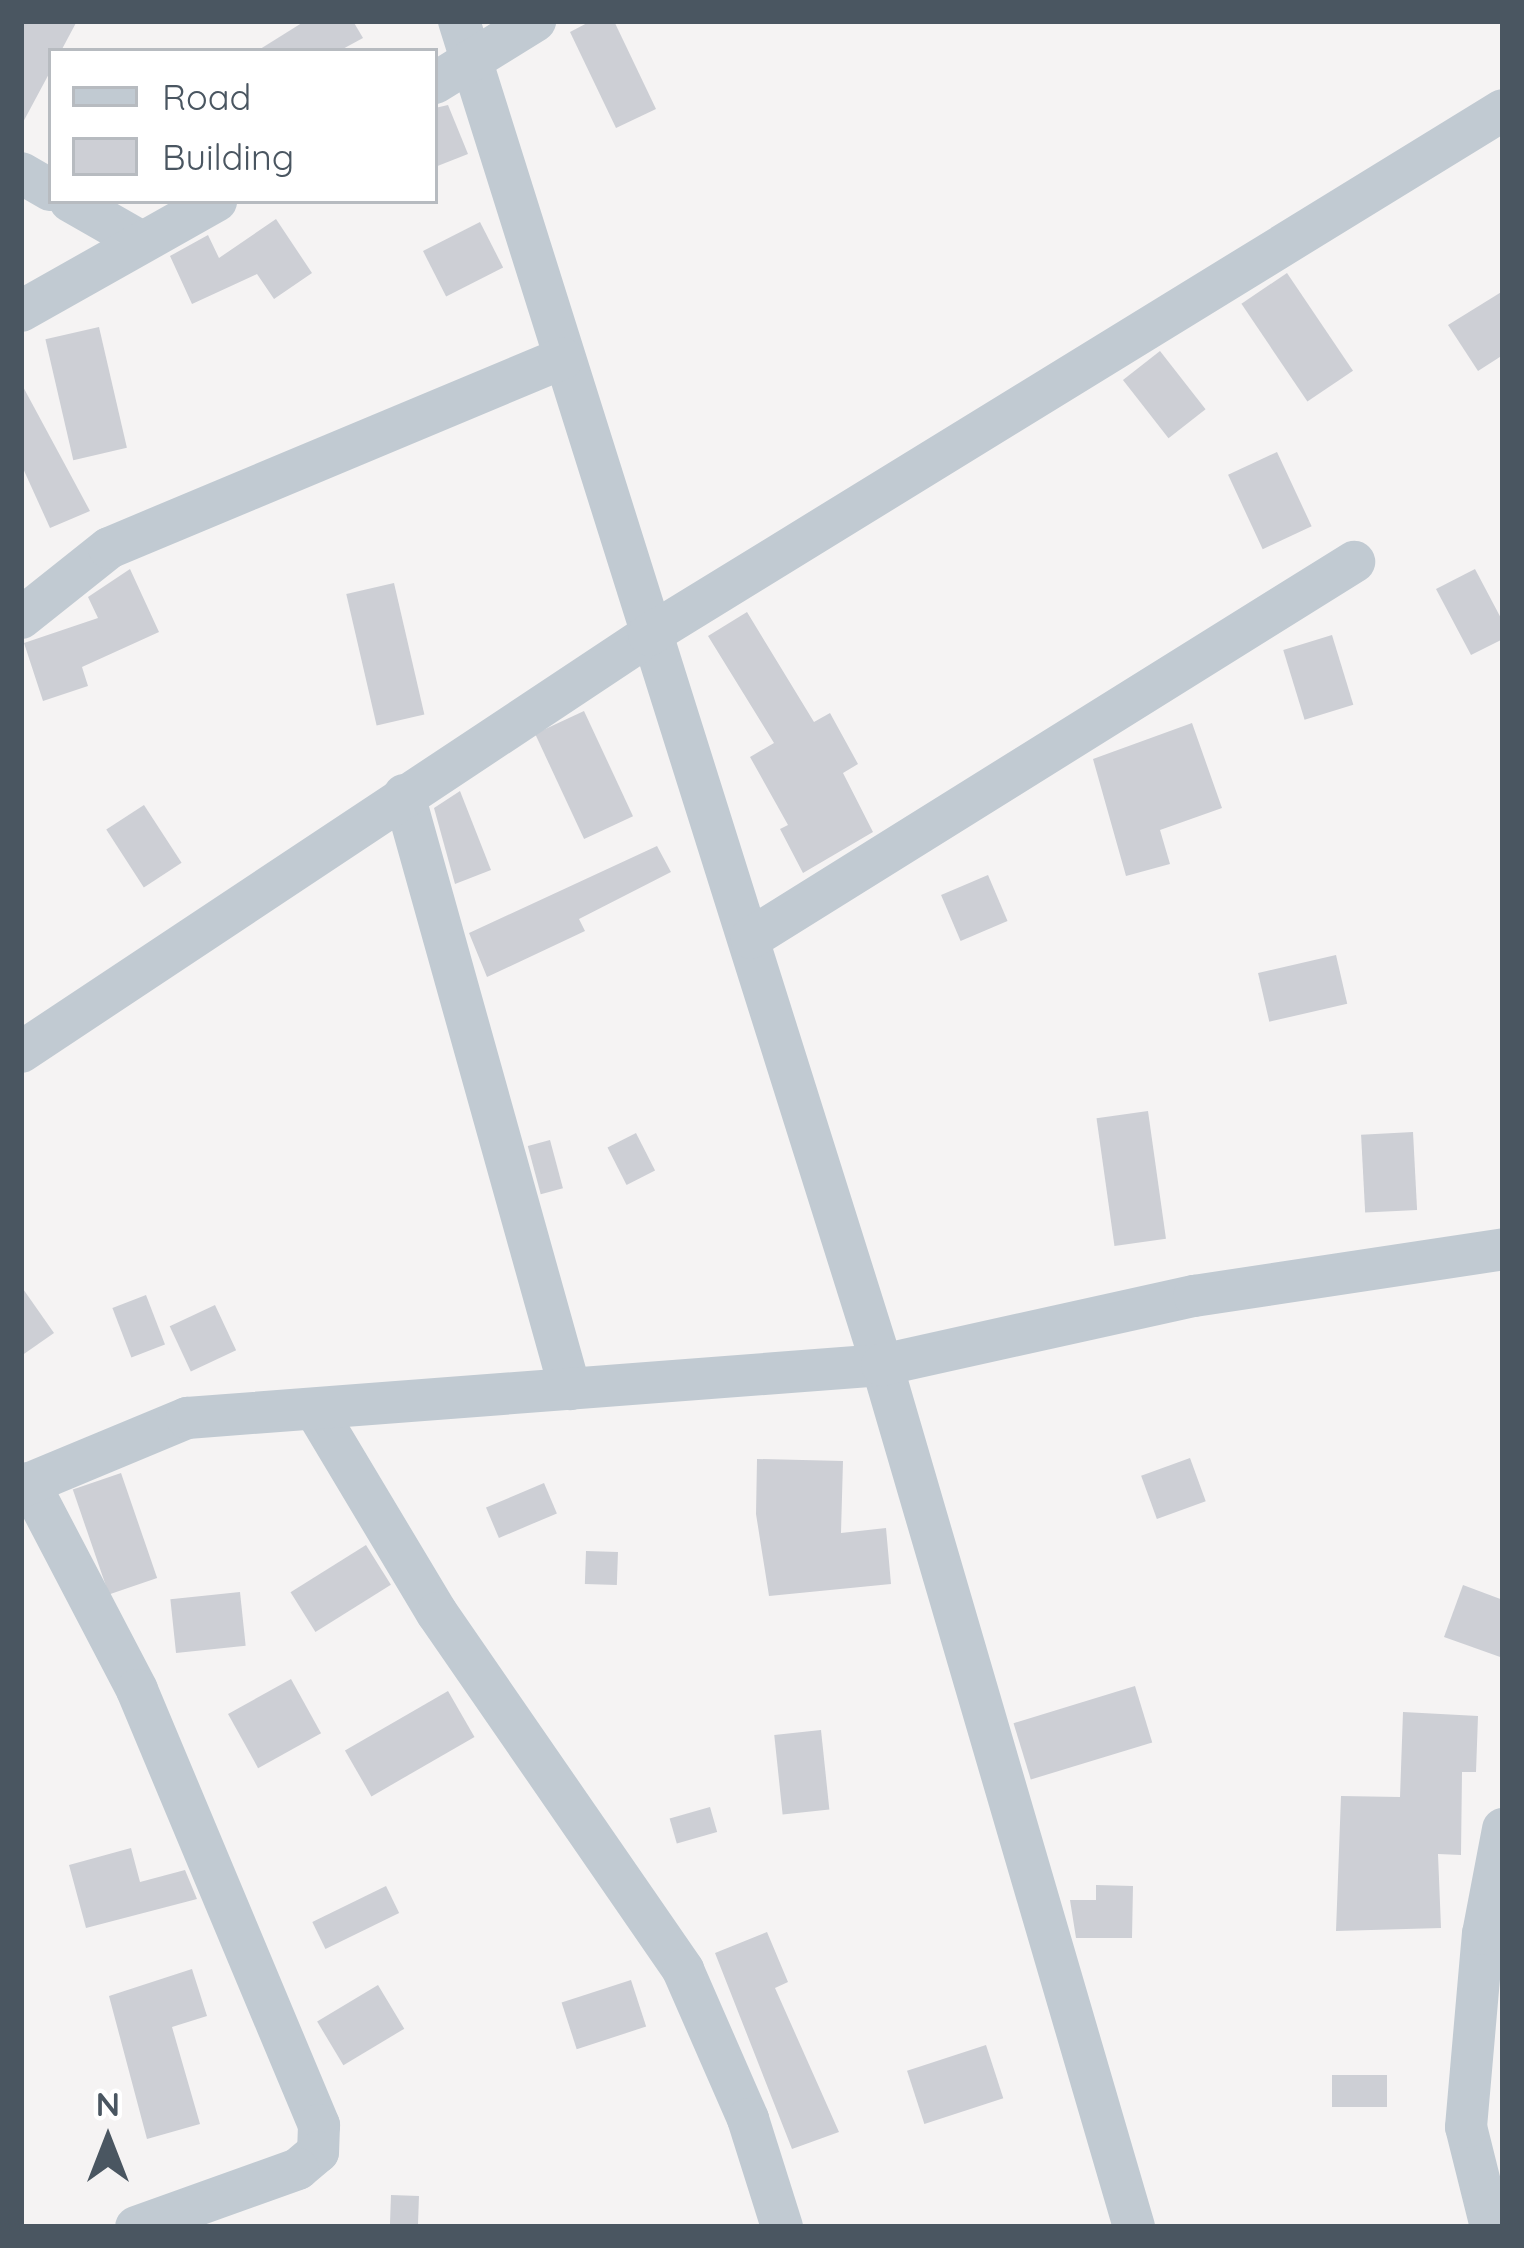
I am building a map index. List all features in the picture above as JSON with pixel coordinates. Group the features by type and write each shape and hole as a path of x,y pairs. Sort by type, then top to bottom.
{"street":[{"path":"459,21 453,73 563,358 649,635 751,938 882,1365 1134,2227"},
{"path":"453,73 535,21"},
{"path":"21,1052 649,635 1503,110"},
{"path":"21,173 48,188"},
{"path":"75,204 138,240"},
{"path":"21,311 138,240 210,204"},
{"path":"21,618 109,548 563,358"},
{"path":"751,938 1354,562"},
{"path":"404,795 569,1389"},
{"path":"136,2227 298,2169 318,2152 319,2125 137,1690 25,1485 187,1418 268,1407 316,1411 882,1365 1195,1296 1503,1250"},
{"path":"316,1411 437,1613 683,1970 748,2119 782,2227"},
{"path":"1491,2227 1466,2127 1483,1934 1503,1829"}],"building":[{"path":"21,21 77,21 63,48 48,48 48,76 21,126"},
{"path":"305,21 353,21 363,38 345,48 262,48"},
{"path":"591,21 614,21 656,109 616,128 570,32"},
{"path":"448,105 468,154 438,166 438,107"},
{"path":"276,219 312,273 274,299 257,274 192,304 170,256 208,235 219,258"},
{"path":"480,222 503,267 446,296 423,251"},
{"path":"1287,273 1353,371 1307,402 1241,304"},
{"path":"1503,291 1503,355 1478,371 1448,325"},
{"path":"99,327 127,448 73,460 45,339"},
{"path":"1160,351 1206,409 1169,438 1123,380"},
{"path":"21,383 90,511 50,528 21,464"},
{"path":"1277,452 1312,526 1263,549 1228,475"},
{"path":"130,569 159,632 82,667 88,686 43,701 24,643 98,618 88,597"},
{"path":"1475,569 1503,622 1503,639 1471,655 1436,589"},
{"path":"394,583 424,715 377,726 346,594"},
{"path":"747,612 814,722 830,713 858,764 843,773 873,832 803,873 780,829 788,825 750,757 774,743 708,636"},
{"path":"1332,635 1353,705 1305,720 1283,650"},
{"path":"584,711 633,816 584,839 535,734"},
{"path":"1192,723 1222,808 1160,830 1170,864 1126,876 1093,759"},
{"path":"460,791 491,870 455,884 434,808"},
{"path":"144,805 182,863 144,887 106,830"},
{"path":"657,846 671,872 579,919 585,931 487,977 469,933"},
{"path":"988,875 1008,921 961,941 941,895"},
{"path":"1336,955 1347,1004 1269,1022 1258,973"},
{"path":"1148,1111 1166,1239 1114,1246 1097,1118"},
{"path":"1413,1132 1417,1210 1365,1213 1361,1135"},
{"path":"636,1133 655,1170 627,1185 607,1148"},
{"path":"550,1140 563,1188 541,1194 528,1146"},
{"path":"21,1286 54,1333 21,1356"},
{"path":"146,1295 165,1344 131,1357 112,1308"},
{"path":"215,1305 236,1350 191,1371 170,1326"},
{"path":"1190,1458 1206,1501 1157,1519 1141,1476"},
{"path":"757,1459 843,1461 841,1533 886,1528 891,1584 769,1596 756,1514"},
{"path":"121,1473 157,1578 109,1595 73,1490"},
{"path":"544,1483 557,1513 499,1538 486,1508"},
{"path":"366,1545 391,1585 315,1632 291,1592"},
{"path":"586,1551 618,1552 617,1585 585,1584"},
{"path":"1463,1585 1503,1600 1503,1658 1444,1637"},
{"path":"240,1592 246,1646 176,1653 170,1599"},
{"path":"291,1679 321,1733 258,1768 228,1714"},
{"path":"1135,1686 1152,1742 1031,1780 1014,1723"},
{"path":"448,1691 474,1737 371,1796 345,1750"},
{"path":"1403,1712 1478,1716 1476,1772 1462,1772 1461,1855 1438,1854 1441,1928 1336,1931 1341,1796 1400,1797"},
{"path":"821,1730 829,1810 783,1814 774,1735"},
{"path":"710,1807 717,1832 677,1844 670,1819"},
{"path":"131,1848 140,1882 185,1870 197,1899 86,1928 69,1865"},
{"path":"1096,1885 1133,1886 1132,1938 1076,1938 1070,1900 1096,1900"},
{"path":"386,1886 399,1913 325,1949 312,1922"},
{"path":"767,1932 788,1982 775,1988 839,2132 792,2149 715,1953"},
{"path":"192,1969 207,2016 172,2027 200,2124 147,2139 109,1996"},
{"path":"631,1980 646,2027 577,2049 562,2003"},
{"path":"378,1985 404,2029 343,2065 317,2022"},
{"path":"986,2045 1003,2098 924,2124 907,2071"},
{"path":"1332,2075 1387,2075 1387,2107 1332,2107"},
{"path":"391,2195 419,2196 418,2227 390,2227"}]}
